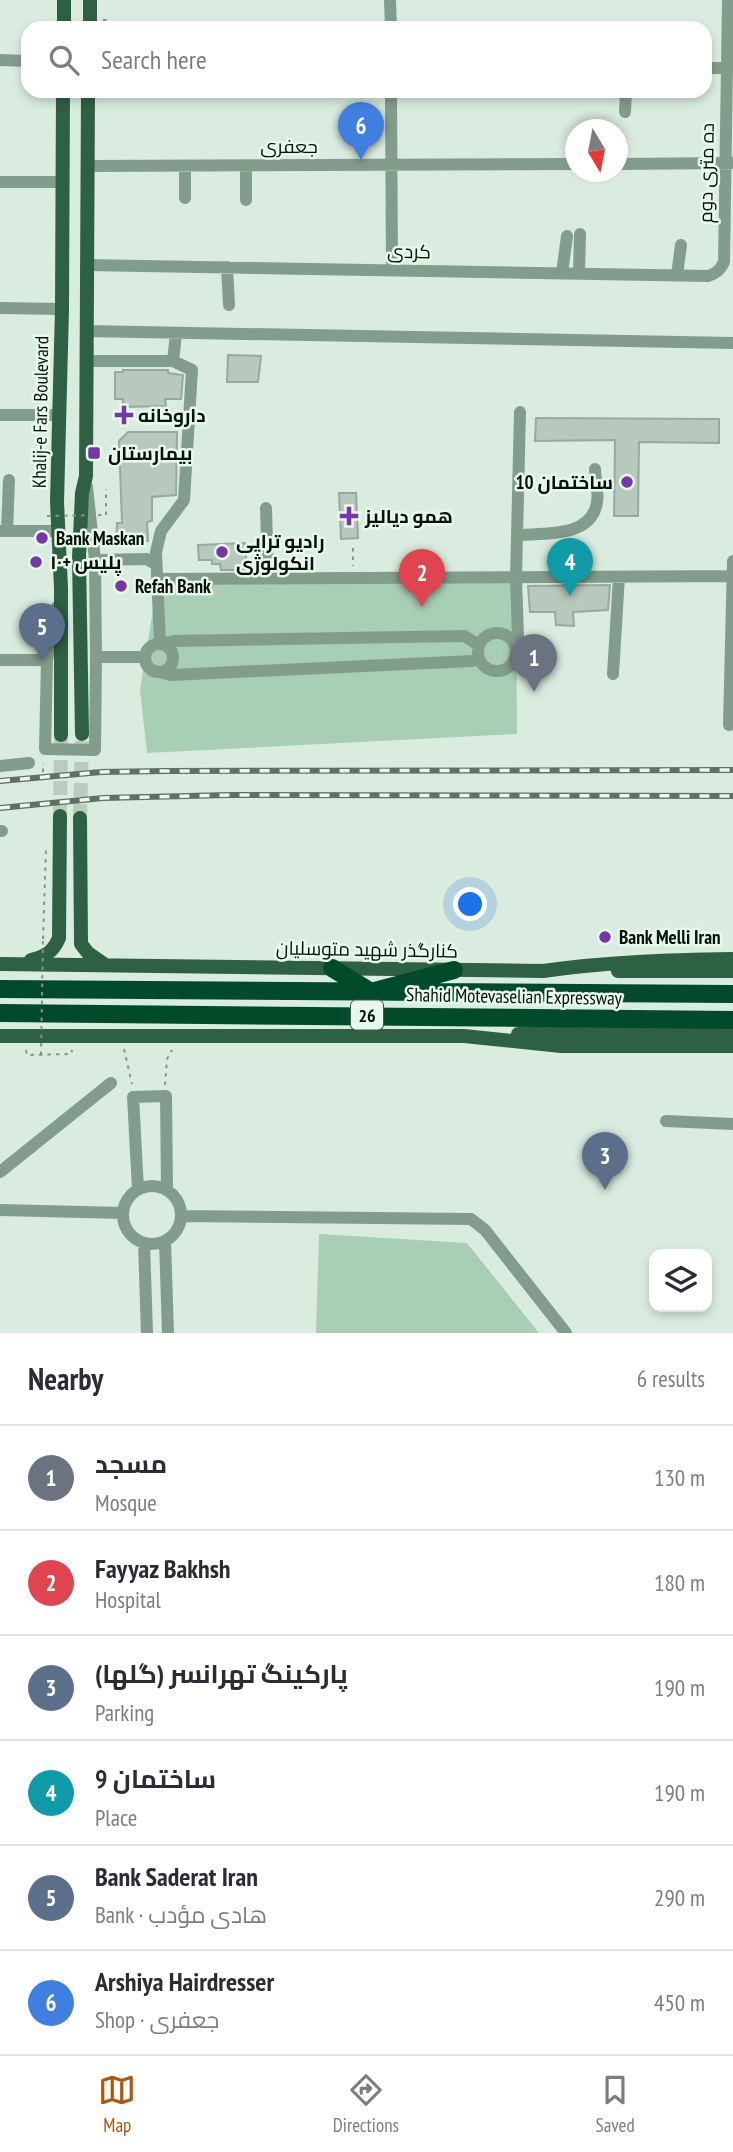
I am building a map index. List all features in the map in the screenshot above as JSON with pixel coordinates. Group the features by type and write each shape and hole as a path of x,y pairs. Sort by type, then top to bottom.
{"highway":[{"path":"332,968 371,992 454,970"},
{"name":"Shahid Motevaselian Expressway","path":"0,989 733,994"},
{"name":"Shahid Motevaselian Expressway","path":"0,1013 733,1020"}],"main road":[{"path":"64,0 64,21"},
{"path":"90,0 90,21"},
{"name":"Khalij-e Fars Boulevard","path":"61,735 61,588 57,531 63,98"},
{"path":"82,734 79,558 82,494 86,476 88,98"},
{"path":"6,964 45,956 55,948 60,938 60,816"},
{"path":"80,818 82,944 88,953 104,964"},
{"name":"کنارگذر شهید متوسلیان","path":"6,964 543,971 655,960 733,959"},
{"path":"543,971 733,971"},
{"path":"0,1036 733,1033"},
{"path":"464,1036 561,1046 733,1046"}],"street":[{"path":"390,0 391,21"},
{"name":"ده متری دوم","path":"724,262 729,163 728,0"},
{"path":"0,60 21,61"},
{"path":"712,68 730,68"},
{"path":"391,98 391,270"},
{"path":"625,112 626,98"},
{"path":"628,164 729,163"},
{"name":"جعفری","path":"87,166 565,164"},
{"path":"185,166 185,198"},
{"path":"246,166 246,200"},
{"path":"0,182 63,183"},
{"path":"562,273 573,235 579,273"},
{"path":"677,275 681,245"},
{"name":"کردی","path":"86,265 677,275 715,274 724,262"},
{"path":"227,267 229,304"},
{"path":"0,308 62,309"},
{"path":"86,331 526,337 733,343"},
{"path":"173,361 176,334"},
{"path":"86,361 173,361 192,370 184,500 160,531 155,564 160,644"},
{"path":"515,644 506,634 493,633 482,640 479,652 472,661 171,675 148,666 145,657 148,648 174,641 464,636 479,652 482,664 492,670 505,669 514,661 518,638 516,577 520,412"},
{"path":"0,415 58,415"},
{"path":"518,535 569,532 589,518 597,502 595,468"},
{"path":"61,588 47,660 45,749 95,750 95,560 86,476"},
{"path":"9,480 3,531 57,531"},
{"path":"266,508 268,578"},
{"path":"95,560 147,559 155,564"},
{"path":"729,726 733,561"},
{"path":"158,579 733,576"},
{"path":"613,674 619,577"},
{"path":"156,671 165,670 173,660 169,648 160,644"},
{"path":"96,657 145,657"},
{"path":"0,660 47,660"},
{"path":"0,766 29,763"},
{"path":"0,1172 111,1083"},
{"path":"138,1189 133,1097 166,1096 167,1190"},
{"path":"666,1121 733,1124"},
{"path":"148,1186 167,1190 178,1201 182,1216 177,1231 158,1244 144,1243 128,1231 123,1213 131,1195 138,1189 148,1186"},
{"path":"0,1210 123,1213"},
{"path":"182,1216 471,1219 485,1230 566,1333"},
{"path":"165,1241 168,1333"},
{"path":"144,1243 147,1333"}],"path":[{"path":"128,416 190,416"},
{"path":"47,516 106,515 106,489"},
{"path":"353,548 353,578"},
{"path":"41,1055 46,848"},
{"path":"118,1035 128,1056 133,1097"},
{"path":"166,1096 164,1078 167,1059 180,1035"},
{"path":"27,1055 71,1054"}],"green space":[{"path":"516,577 517,734 147,753 140,690 158,579"},
{"path":"319,1234 467,1243 539,1333 316,1333"}],"building":[{"path":"228,355 261,356 258,382 227,382"},
{"path":"168,370 168,373 183,375 181,399 165,399 166,406 123,407 123,399 115,399 115,372"},
{"path":"536,418 719,419 719,443 639,442 638,516 614,516 615,440 535,441"},
{"path":"128,432 177,432 176,495 152,497 152,521 147,522 148,541 116,541 117,523 122,523 119,441"},
{"name":"همو دیالیز","path":"339,493 356,493 358,538 341,539"},
{"name":"رادیو تراپی انکولوژی","path":"245,543 247,570 221,570 220,564 212,564 212,560 199,560 198,545"},
{"path":"610,585 608,610 573,612 574,626 556,625 555,612 530,612 528,586"}],"tunnel":[{"path":"60,816 61,736"},
{"path":"80,818 82,739"}],"railway":[{"path":"0,781 101,772 165,771 733,770"},
{"path":"0,808 103,798 229,795 733,796"}],"place":[{"name":"Arshiya Hairdresser","path":"361,160"},
{"name":"داروخانه","path":"124,415"},
{"name":"بیمارستان","path":"94,453"},
{"name":"ساختمان 10","path":"627,482"},
{"name":"همو دیالیز","path":"349,516"},
{"name":"Bank Maskan","path":"42,538"},
{"name":"رادیو تراپی انکولوژی","path":"222,552"},
{"name":"پلیس +۱۰","path":"36,562"},
{"name":"Refah Bank","path":"121,586"},
{"name":"ساختمان 9","path":"570,596"},
{"name":"Fayyaz Bakhsh","path":"422,607"},
{"name":"Bank Saderat Iran","path":"42,661"},
{"name":"مسجد","path":"534,692"},
{"name":"Bank Melli Iran","path":"605,937"},
{"name":"پارکینگ تهرانسر (گلها)","path":"605,1190"}]}
